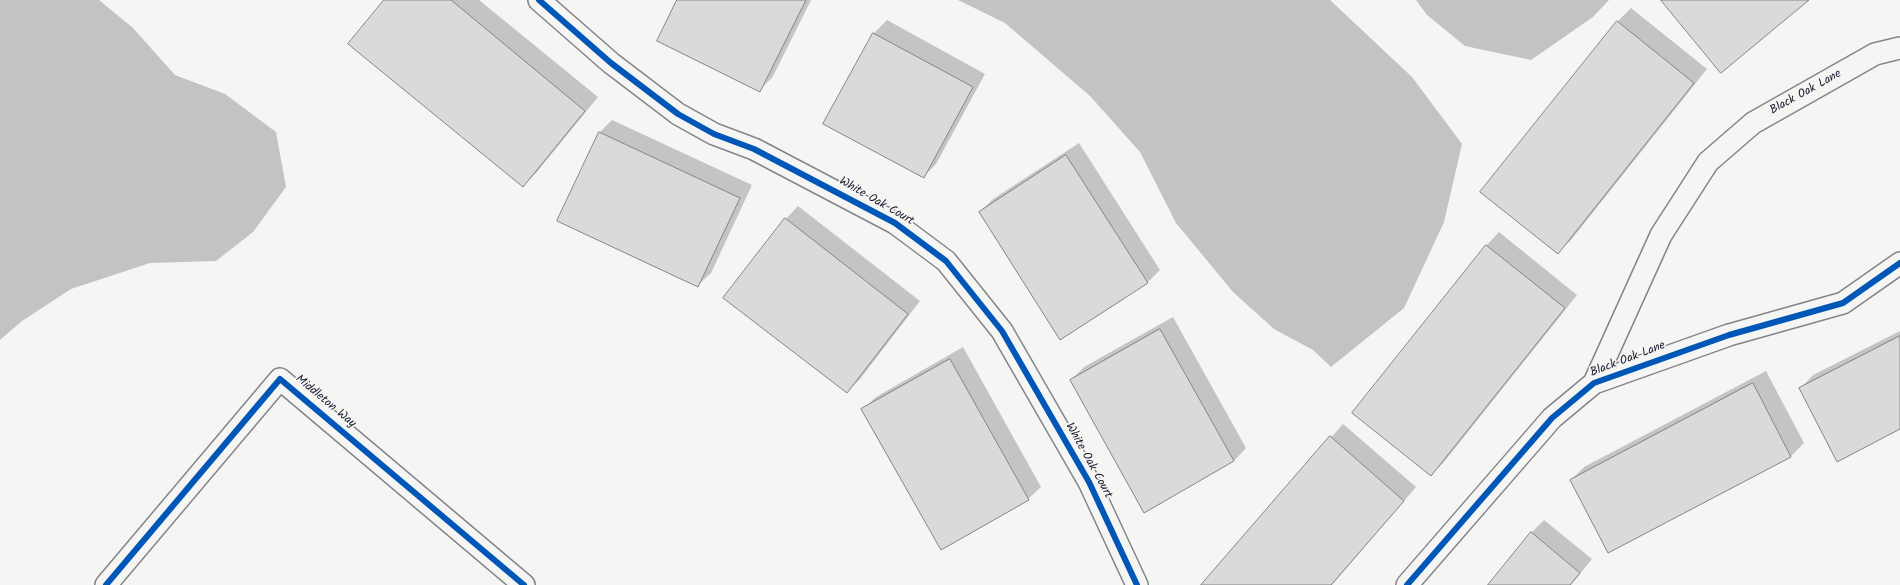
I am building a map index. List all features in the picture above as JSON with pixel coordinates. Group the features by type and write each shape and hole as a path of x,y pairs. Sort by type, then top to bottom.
{"street":[{"name":"White Oak Court","path":"539,0 611,63 678,114 714,134 761,152 895,223 946,261 1002,331 1089,482 1137,585"},
{"name":"Black Oak Lane","path":"1594,383 1661,235 1708,162 1753,123 1875,54 1900,48"},
{"name":"Black Oak Lane","path":"1407,585 1552,418 1594,383 1729,335 1844,303 1900,263"},
{"name":"Middleton Way","path":"106,585 280,379 524,585"}],"shaded area":[{"path":"0,0 99,0 133,28 175,75 225,94 276,132 286,187 253,232 216,261 150,263 71,289 22,321 0,340"},
{"path":"958,0 1330,0 1412,77 1462,144 1444,222 1404,308 1331,367 1313,350 1274,329 1233,292 1176,223 1140,152 1090,96 1005,23"},
{"path":"1416,0 1609,0 1593,17 1531,60 1465,46 1427,15"}],"building":[{"path":"384,0 451,0 585,111 523,187 348,44"},
{"path":"677,0 806,0 760,92 657,41"},
{"path":"1661,0 1809,0 1721,73"},
{"path":"1617,21 1694,83 1558,254 1480,192"},
{"path":"873,33 973,87 924,178 823,124"},
{"path":"599,132 740,198 698,287 557,221"},
{"path":"1066,155 1148,283 1060,340 979,212"},
{"path":"785,218 908,314 847,393 723,298"},
{"path":"1486,245 1565,308 1431,476 1352,413"},
{"path":"1160,329 1234,461 1144,513 1070,380"},
{"path":"1900,336 1900,429 1837,462 1799,388"},
{"path":"950,359 1029,500 941,550 861,409"},
{"path":"1753,383 1791,457 1608,553 1570,480"},
{"path":"1330,436 1404,501 1331,585 1201,585"},
{"path":"1531,532 1580,573 1570,585 1488,585"}],"cycle path":[{"path":"539,0 611,63 678,114 714,134 754,149 895,223 946,261 1002,331 1089,482 1137,585"},
{"path":"1407,585 1552,418 1594,383 1729,335 1843,303 1900,263"},
{"path":"106,585 280,379 524,585"}]}
